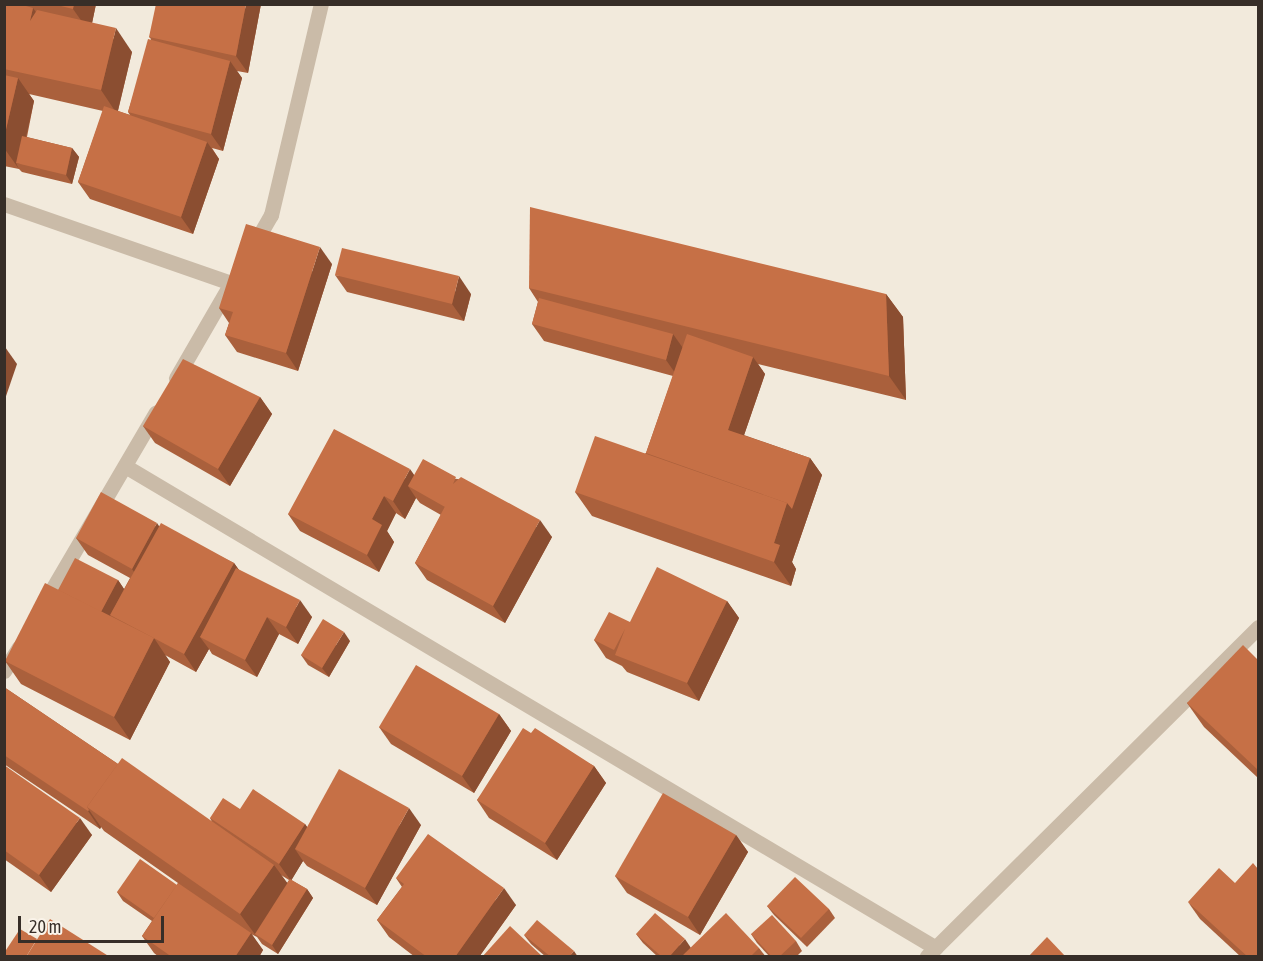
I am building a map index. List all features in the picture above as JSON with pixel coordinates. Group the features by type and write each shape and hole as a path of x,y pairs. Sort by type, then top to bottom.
{"street":[{"path":"4,671 271,215 321,4"},
{"path":"4,204 231,283"},
{"path":"125,466 931,952 1258,627"}],"building":[{"path":"4,4 19,4 33,8 30,21 37,10 116,28 101,90 4,69"},
{"path":"53,4 74,4 73,9"},
{"path":"156,4 246,4 236,56 149,37"},
{"path":"148,39 230,61 211,134 128,112"},
{"path":"4,75 18,78 4,138"},
{"path":"104,106 207,142 181,217 78,182"},
{"path":"22,136 72,148 66,175 16,163"},
{"path":"530,207 886,294 889,376 529,288"},
{"path":"246,224 320,247 286,353 225,335 233,312 219,308"},
{"path":"342,248 459,276 452,304 335,275"},
{"path":"539,298 673,334 666,360 532,324"},
{"path":"687,334 753,357 728,430 810,458 792,509 787,503 646,453"},
{"path":"183,359 260,397 218,469 143,426"},
{"path":"334,429 410,469 393,501 384,496 372,519 382,525 367,555 288,514"},
{"path":"595,436 787,503 774,543 780,545 774,562 575,492"},
{"path":"423,459 456,477 453,484 461,477 540,520 493,606 415,563 445,507 408,486"},
{"path":"101,492 157,523 132,569 76,538"},
{"path":"161,523 234,563 184,654 110,615"},
{"path":"75,558 118,580 101,612 58,590"},
{"path":"657,567 727,601 687,683 615,655 625,629 614,650 594,640 609,612 630,622"},
{"path":"236,568 300,600 286,627 267,617 245,660 200,637"},
{"path":"45,583 154,638 114,717 5,661"},
{"path":"323,619 344,632 322,668 301,655"},
{"path":"1243,645 1258,660 1258,770 1187,703"},
{"path":"416,665 499,714 462,776 379,727"},
{"path":"4,687 118,764 87,807 88,811 4,755"},
{"path":"523,728 531,733 535,728 594,766 545,843 477,800"},
{"path":"122,758 274,865 240,914 87,807"},
{"path":"4,765 80,818 39,875 4,850"},
{"path":"339,769 409,808 365,888 295,849"},
{"path":"253,789 305,824 279,864 210,818 223,798 240,809"},
{"path":"663,793 736,835 688,917 615,876"},
{"path":"428,834 504,888 455,957 427,957 377,920 404,884 396,878"},
{"path":"140,859 177,885 154,918 117,892"},
{"path":"1253,863 1258,869 1258,957 1248,957 1188,902 1219,868 1235,883"},
{"path":"795,877 829,909 801,938 767,906"},
{"path":"290,879 307,889 272,945 255,934"},
{"path":"178,883 251,933 235,957 172,957 142,936"},
{"path":"655,913 685,939 669,957 662,957 636,934"},
{"path":"726,913 759,948 750,957 681,957"},
{"path":"772,915 796,941 779,957 772,957 751,934"},
{"path":"50,919 110,957 26,957"},
{"path":"537,920 574,951 569,957 551,957 524,935"},
{"path":"510,926 543,957 482,957"},
{"path":"20,929 37,939 26,957 4,957 4,953"},
{"path":"1047,937 1066,957 1028,957"}]}
